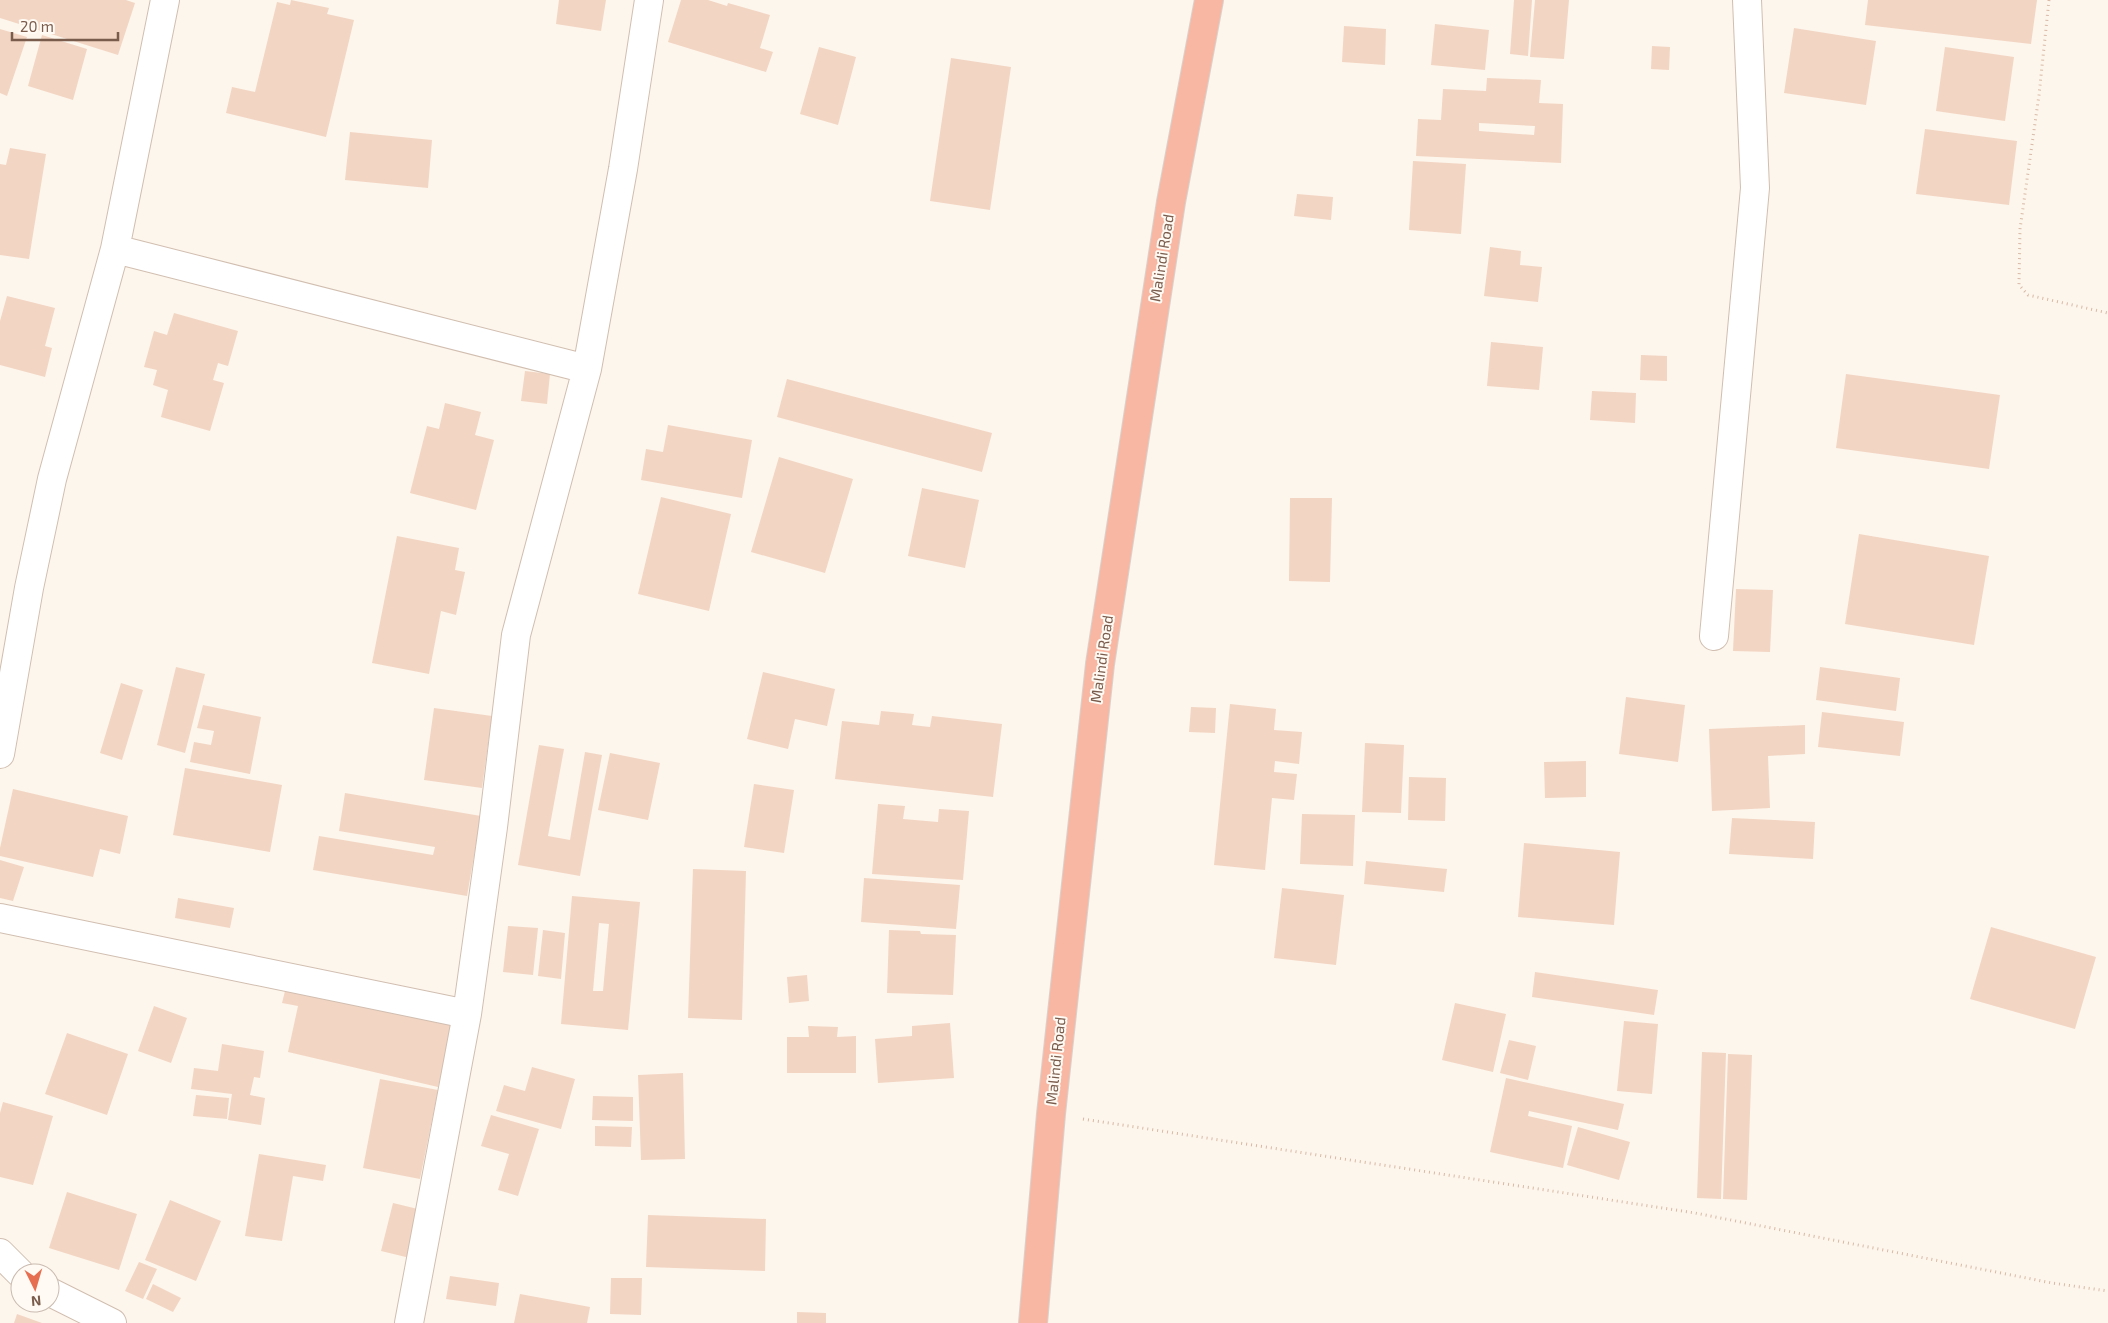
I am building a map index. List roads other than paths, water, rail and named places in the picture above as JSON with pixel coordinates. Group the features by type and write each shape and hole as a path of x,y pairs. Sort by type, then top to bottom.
{"highway":[{"name":"Malindi Road","path":"1033,1323 1051,1114 1100,664 1171,202 1209,0"}],"street":[{"path":"0,754 29,588 52,479 115,249 165,0"},
{"path":"408,1323 467,1014 493,827 516,635 587,369 649,0"},
{"path":"1714,636 1755,188 1747,0"},
{"path":"115,249 587,369"},
{"path":"0,918 467,1014"},
{"path":"0,1253 10,1263"},
{"path":"60,1297 112,1323"}]}
